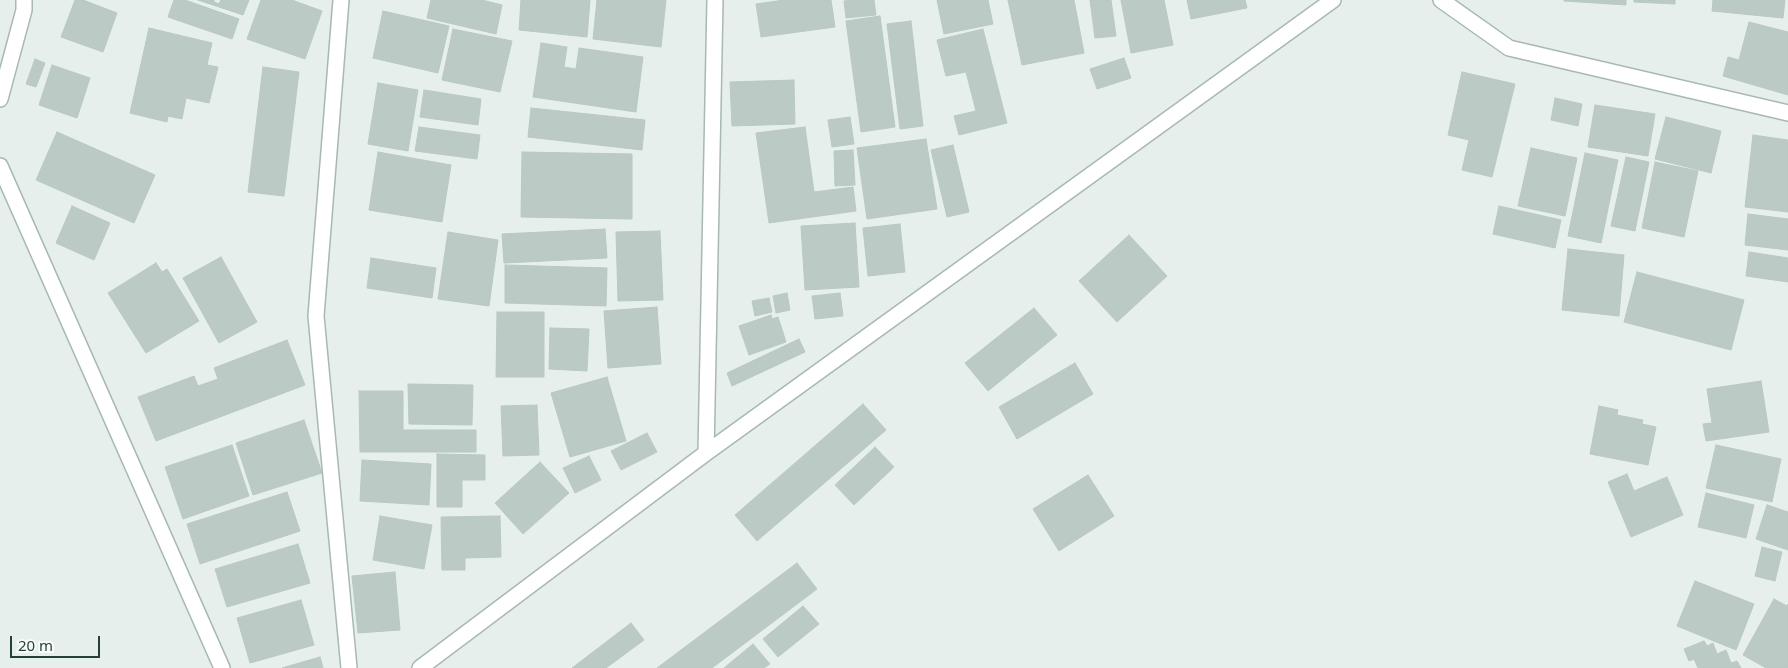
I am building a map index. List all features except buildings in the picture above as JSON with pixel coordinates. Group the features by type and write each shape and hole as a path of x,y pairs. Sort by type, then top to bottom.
{"street":[{"path":"0,99 24,10 24,0"},
{"path":"341,0 316,316 349,668"},
{"path":"706,453 715,0"},
{"path":"420,668 706,453 1333,0"},
{"path":"1441,0 1509,48 1788,113"},
{"path":"0,166 222,668"}]}
